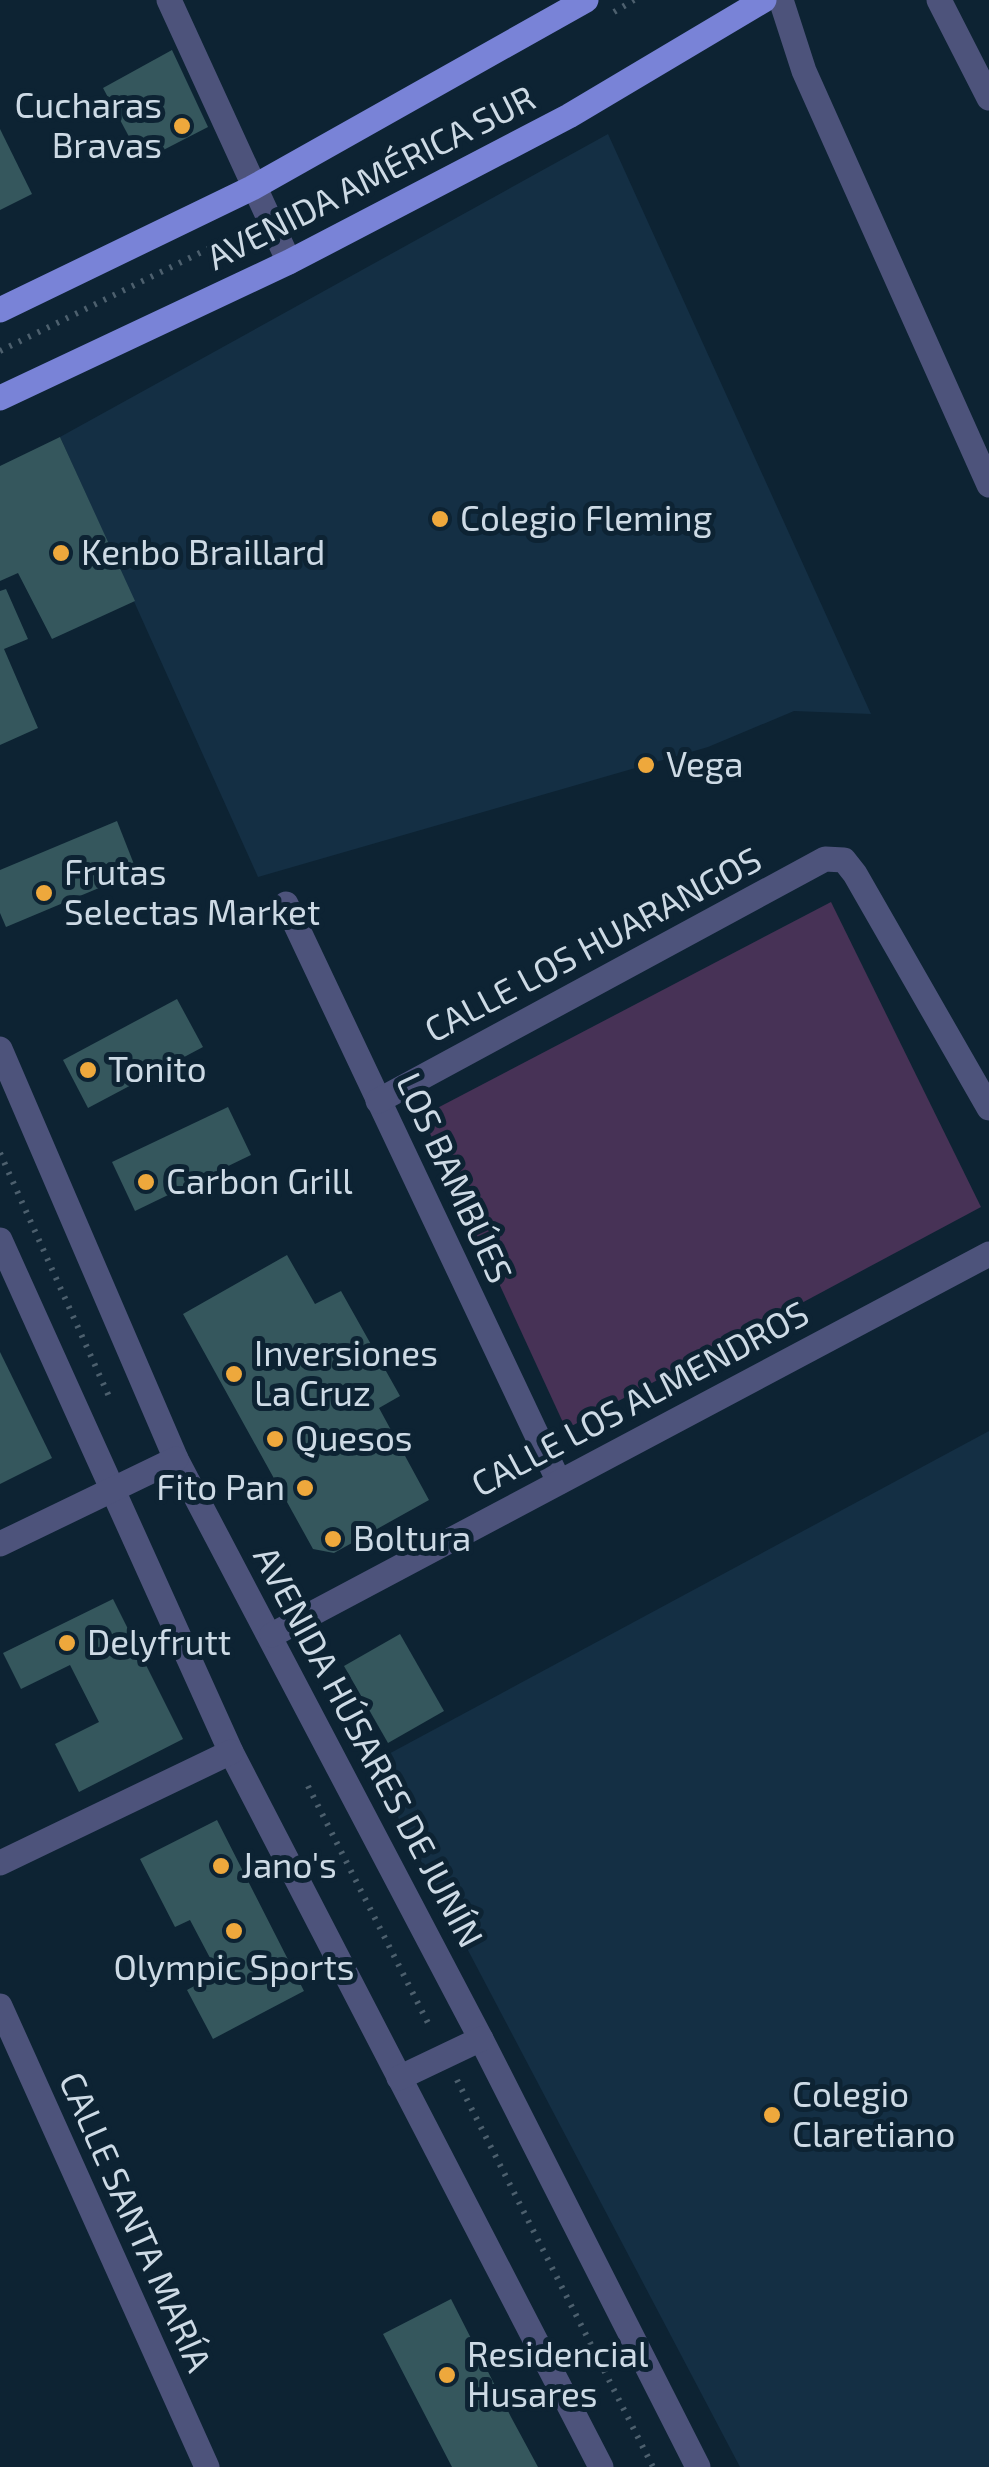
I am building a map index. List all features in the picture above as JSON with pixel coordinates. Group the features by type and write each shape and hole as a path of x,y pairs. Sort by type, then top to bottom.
{"main road":[{"name":"AVENIDA AMÉRICA SUR","path":"0,310 252,188 586,0"},
{"name":"AVENIDA AMÉRICA SUR","path":"0,398 289,262 568,116 764,0"}],"street":[{"path":"169,0 289,262"},
{"path":"782,0 804,72 989,486"},
{"path":"940,0 989,98"},
{"name":"CALLE LOS HUARANGOS","path":"378,1101 826,859 844,860 989,1108"},
{"name":"LOS BAMBÚES","path":"286,904 559,1482"},
{"name":"AVENIDA HÚSARES DE JUNÍN","path":"0,1049 176,1459 481,2038 698,2467"},
{"path":"0,1240 110,1492 231,1752 601,2467"},
{"name":"CALLE LOS ALMENDROS","path":"272,1635 989,1254"},
{"path":"0,1544 176,1459"},
{"path":"0,1863 231,1752"},
{"name":"CALLE SANTA MARÍA","path":"0,2006 207,2467"},
{"path":"400,2078 481,2038"}],"path":[{"path":"0,1153 112,1403"},
{"path":"304,1776 654,2467"}],"shaded area":[{"name":"Colegio Fleming","path":"608,134 871,714 794,711 708,747 258,877 60,437"},
{"path":"831,902 981,1207 566,1429 422,1116"},
{"name":"Colegio Claretiano","path":"989,1431 989,2467 740,2467 370,1764"}],"building":[{"path":"172,50 208,127 142,161 103,88"},
{"path":"0,129 32,194 0,210"},
{"name":"Kenbo Braillard","path":"60,437 135,601 52,639 18,573 0,581 0,466"},
{"path":"6,589 28,639 4,649 38,728 0,745 0,591"},
{"name":"Frutas Selectas Market","path":"117,821 137,872 6,927 0,913 0,870"},
{"path":"177,999 203,1047 88,1108 63,1060"},
{"path":"228,1107 251,1155 135,1211 112,1162"},
{"path":"287,1255 315,1304 341,1291 400,1396 379,1408 429,1500 334,1553 313,1549 183,1314"},
{"path":"0,1352 52,1458 0,1484"},
{"path":"113,1599 183,1739 79,1792 55,1744 99,1722 70,1665 21,1689 3,1653"},
{"path":"400,1634 444,1711 388,1743 344,1666"},
{"path":"217,1820 304,1991 213,2039 187,1990 218,1973 190,1920 175,1927 140,1859"},
{"name":"Residencial Husares","path":"451,2299 538,2467 452,2467 383,2334"}],"place":[{"name":"Cucharas Bravas","path":"182,126"},
{"name":"Colegio Fleming","path":"440,519"},
{"name":"Kenbo Braillard","path":"61,553"},
{"name":"Vega","path":"646,765"},
{"name":"Frutas Selectas Market","path":"44,893"},
{"name":"Tonito","path":"88,1070"},
{"name":"Carbon Grill","path":"146,1182"},
{"name":"Inversiones La Cruz","path":"234,1374"},
{"name":"Quesos","path":"275,1439"},
{"name":"Fito Pan","path":"305,1488"},
{"name":"Boltura","path":"333,1539"},
{"name":"Delyfrutt","path":"67,1643"},
{"name":"Jano's","path":"221,1866"},
{"name":"Olympic Sports","path":"234,1931"},
{"name":"Colegio Claretiano","path":"772,2115"},
{"name":"Residencial Husares","path":"447,2375"}]}
